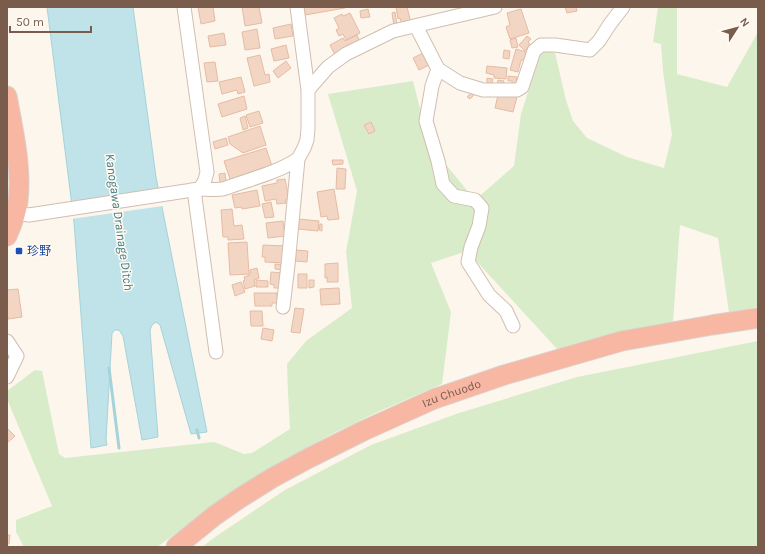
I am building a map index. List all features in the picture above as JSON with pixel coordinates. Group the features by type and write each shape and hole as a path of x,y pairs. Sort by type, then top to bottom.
{"highway":[{"path":"7,96 16,148 19,177 16,213 7,236"},
{"name":"Izu Chuodo","path":"176,547 214,516 272,478 363,431 434,399 504,375 622,341 758,318"},
{"name":"Izu Chuodo","path":"185,547 243,504 312,463 366,436 435,405 498,383 640,345 758,324"}],"street":[{"path":"184,7 206,172 205,180 193,190"},
{"path":"283,307 298,159 307,140 308,128 308,90 298,7"},
{"path":"416,26 438,69 460,83 483,90 517,90 522,87 534,52 541,45 555,45 590,50 599,41 623,7"},
{"path":"308,90 328,67 346,54 393,31 490,8"},
{"path":"438,69 432,86 426,121 443,184 454,196 475,200 482,208 479,226 471,247 468,262 489,295 506,311 514,326"},
{"path":"16,213 29,215 193,190 223,189 278,169 298,159"},
{"path":"193,190 216,352"},
{"path":"7,341 17,356 7,377"}],"green space":[{"path":"658,7 677,7 677,74 727,87 758,32 758,307 729,312 718,238 680,225 673,322 558,350 467,251 431,263 451,312 442,384 336,432 282,461 227,497 157,547 24,547 16,532 16,520 52,506 7,399 7,391 35,370 42,371 59,454 65,458 214,442 244,454 252,453 290,429 287,364 306,341 352,308 346,252 357,191 328,94 413,81 429,144 475,200 514,166 521,114 542,49 555,53 566,100 573,121 587,138 627,157 664,168 672,135 663,71 661,44 653,42"},
{"path":"758,341 758,547 202,547 285,490 371,445 459,413 577,377"}],"water":[{"name":"Kanogawa Drainage Ditch","path":"47,7 133,7 156,177 207,432 191,434 160,325 156,322 152,325 150,330 158,437 142,440 123,336 119,330 115,330 112,333 106,440 107,445 91,448 74,222"}],"pier":[{"path":"160,191 163,206 71,219 69,203"}],"building":[{"path":"198,7 213,7 215,21 201,24"},
{"path":"242,7 259,7 262,23 245,26"},
{"path":"304,7 345,7 345,8 305,15"},
{"path":"396,7 407,7 411,23 402,25 400,18 398,19"},
{"path":"565,7 576,7 577,11 567,13"},
{"path":"368,9 370,17 361,18 360,11"},
{"path":"521,9 529,33 510,39 506,27 510,25 507,13"},
{"path":"395,12 397,25 394,26 392,13"},
{"path":"350,13 360,33 346,40 343,34 339,36 336,30 339,28 334,18 342,14 343,16"},
{"path":"291,24 293,36 275,39 273,28"},
{"path":"257,29 260,48 245,50 242,32"},
{"path":"224,33 226,45 210,47 208,36"},
{"path":"357,35 360,42 335,55 330,45 343,38 345,41"},
{"path":"527,36 531,39 528,42 530,44 525,51 519,45"},
{"path":"516,38 518,47 512,48 510,40"},
{"path":"286,45 289,58 274,61 271,49"},
{"path":"516,49 526,52 524,60 521,60 518,72 510,70"},
{"path":"504,50 510,51 509,59 503,58"},
{"path":"423,53 429,65 419,70 413,58"},
{"path":"260,55 265,75 269,74 270,82 254,86 247,58"},
{"path":"286,61 291,68 278,78 273,71"},
{"path":"215,62 218,81 207,82 204,63"},
{"path":"487,66 507,68 506,79 494,78 494,75 486,73"},
{"path":"508,76 517,77 516,84 512,84 512,81 508,81"},
{"path":"241,77 245,92 238,94 237,90 222,94 219,82"},
{"path":"487,78 493,79 492,83 487,83"},
{"path":"498,80 504,81 503,87 497,86"},
{"path":"472,92 474,95 470,99 467,97"},
{"path":"506,94 517,97 513,112 495,108 498,95 505,97"},
{"path":"244,96 247,109 222,117 218,104"},
{"path":"259,111 263,123 250,127 246,115"},
{"path":"245,116 248,128 243,130 240,118"},
{"path":"371,122 375,131 369,134 364,125"},
{"path":"260,126 266,145 243,153 230,144 228,137"},
{"path":"226,138 228,145 215,149 213,142"},
{"path":"266,148 272,166 230,179 224,161"},
{"path":"332,160 343,160 343,164 333,165"},
{"path":"337,168 346,169 345,189 336,189"},
{"path":"225,173 226,182 220,183 219,174"},
{"path":"285,179 289,199 285,200 286,203 277,204 276,199 265,201 262,186 277,183 277,180"},
{"path":"334,189 339,219 328,220 327,216 321,217 317,192"},
{"path":"257,190 260,206 242,209 242,207 235,208 232,195"},
{"path":"271,202 274,217 265,218 262,204"},
{"path":"232,209 234,226 242,225 244,239 228,240 228,237 223,237 221,210"},
{"path":"299,219 319,221 318,231 298,229"},
{"path":"283,221 285,236 268,238 266,223"},
{"path":"320,224 322,224 322,231 319,230"},
{"path":"247,242 249,274 230,275 228,243"},
{"path":"263,245 286,246 285,263 265,262 265,257 262,257"},
{"path":"295,250 308,251 307,262 295,261"},
{"path":"338,263 338,282 327,282 327,277 325,278 325,264"},
{"path":"275,264 285,265 285,270 275,269"},
{"path":"257,268 259,278 254,280 255,286 245,289 243,281 245,280 244,277 250,275 250,270"},
{"path":"271,272 283,273 282,288 274,288 274,285 270,284"},
{"path":"298,274 307,274 307,288 298,288"},
{"path":"256,280 268,281 268,287 256,287"},
{"path":"309,280 314,280 314,287 309,288"},
{"path":"241,282 245,292 235,296 232,285"},
{"path":"339,288 340,304 321,305 320,289"},
{"path":"18,289 22,317 8,319 7,290"},
{"path":"254,293 277,293 277,303 272,303 272,306 255,306"},
{"path":"295,308 304,309 300,333 291,332"},
{"path":"250,311 262,311 263,326 251,326"},
{"path":"263,328 274,330 272,341 261,339"},
{"path":"7,428 15,436 7,443"},
{"path":"7,535 10,535 9,544 7,544"}],"waterway":[{"path":"109,368 119,448"},
{"path":"197,430 199,438"}],"place":[{"name":"珍野","path":"19,251"}]}
